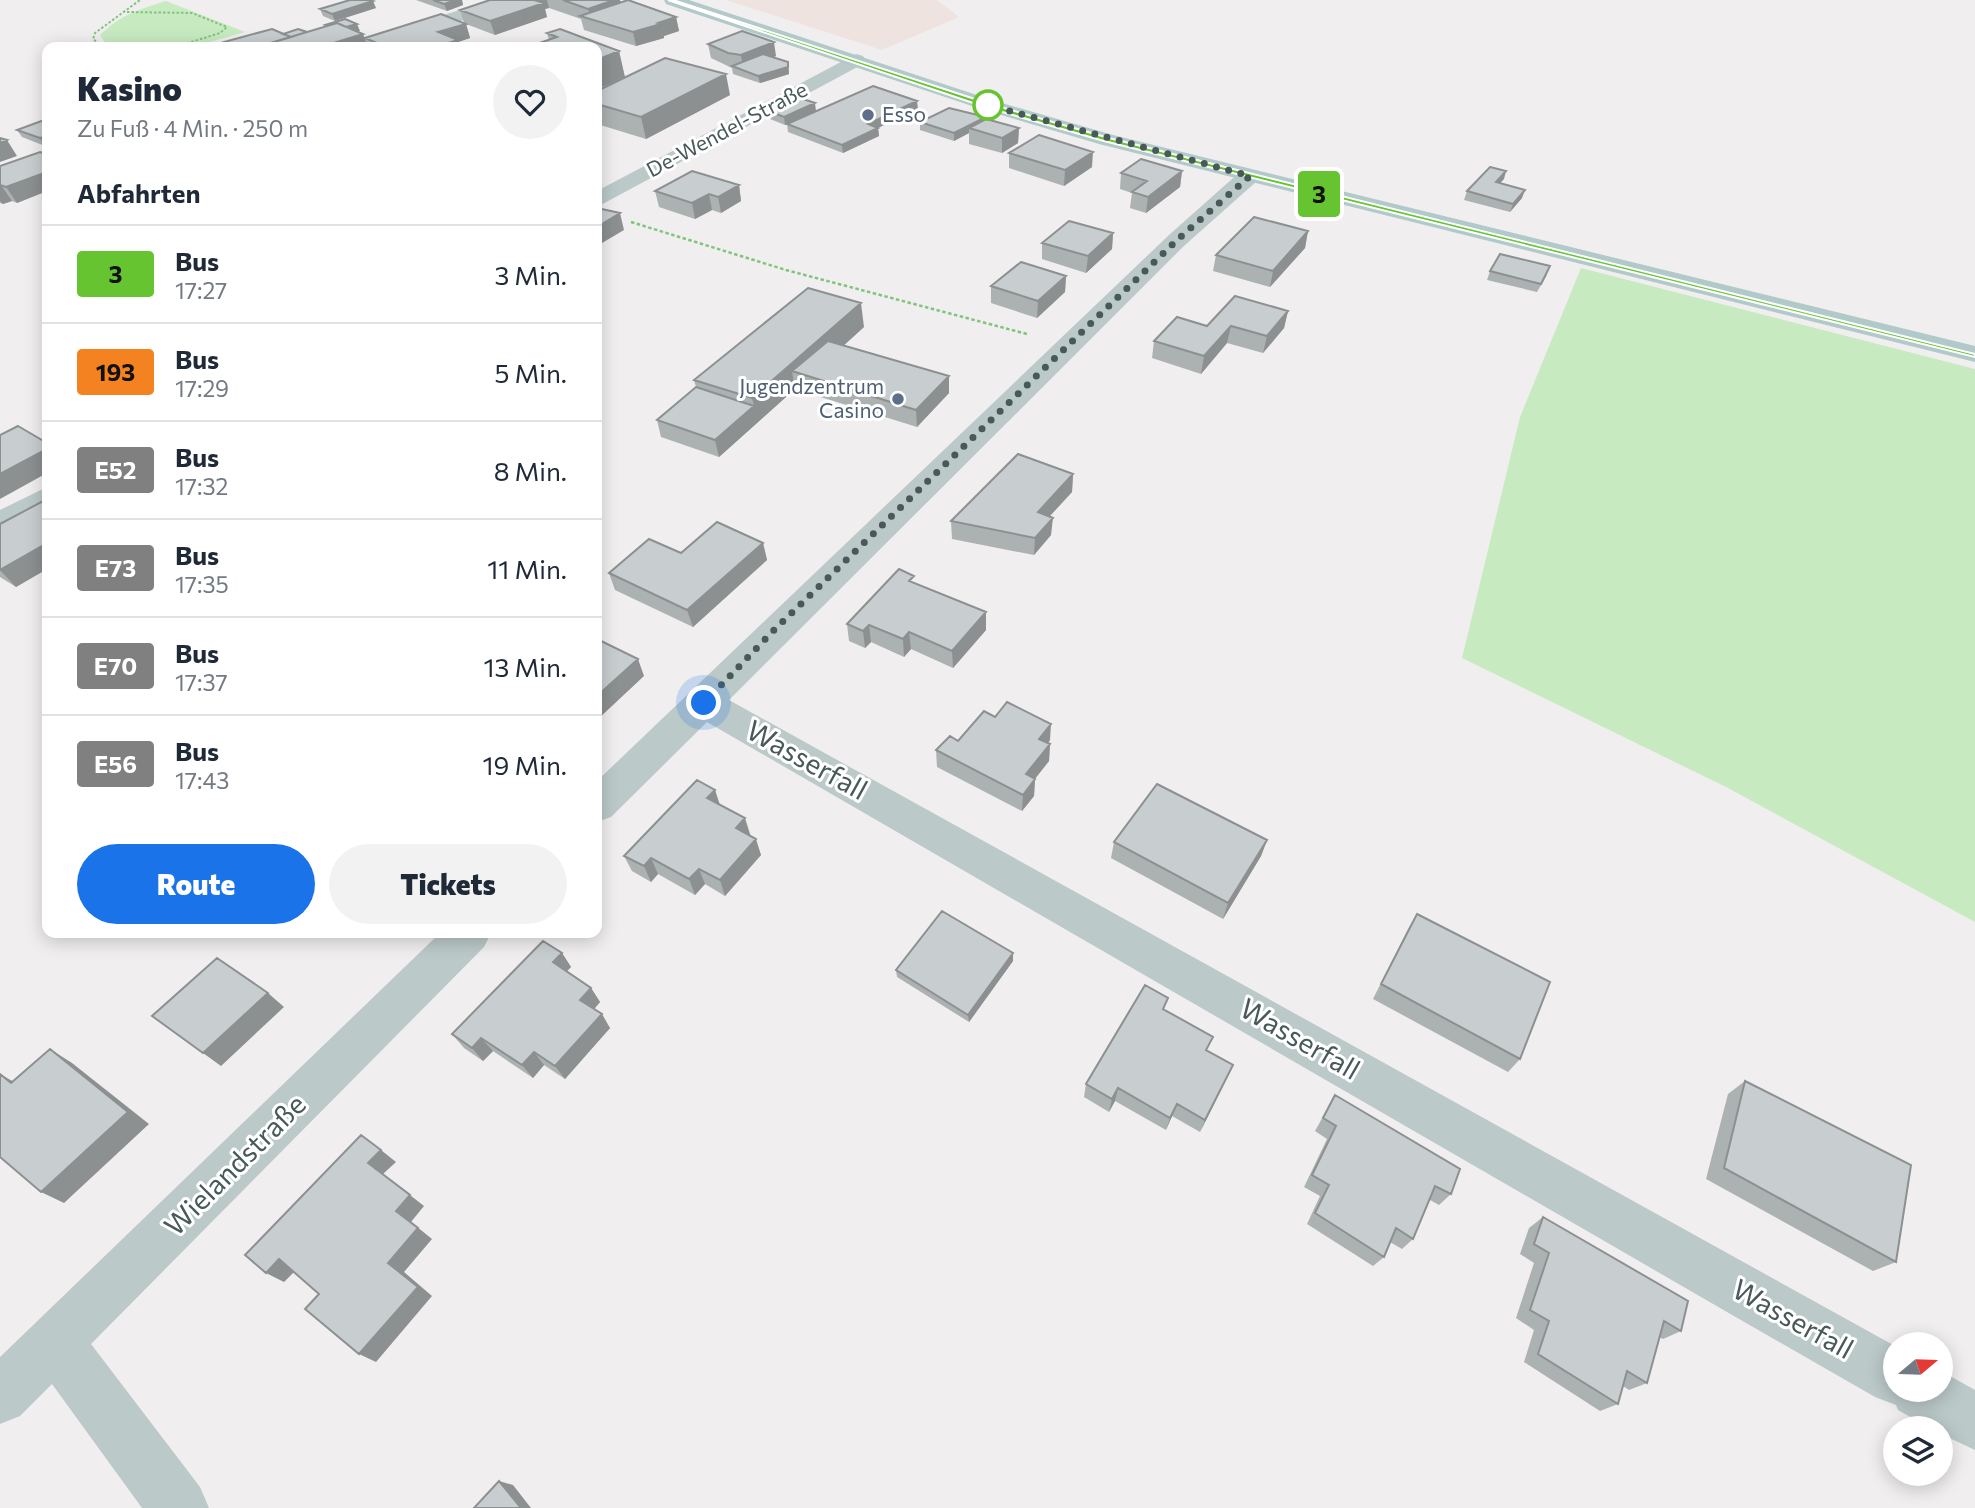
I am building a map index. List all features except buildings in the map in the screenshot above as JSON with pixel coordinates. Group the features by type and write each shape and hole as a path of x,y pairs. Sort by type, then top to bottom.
{"main road":[{"path":"671,0 1037,120 1250,176 1975,354"}],"street":[{"path":"373,42 511,0"},
{"name":"De-Wendel-Straße","path":"602,197 856,60"},
{"path":"602,801 704,703 775,629 1177,240 1250,176"},
{"path":"0,523 42,500"},
{"name":"Wasserfall","path":"704,703 1051,896 1504,1158 1883,1370"},
{"name":"Wielandstraße","path":"0,1396 464,938"},
{"path":"56,1343 179,1508"},
{"path":"1940,1402 1975,1421"}],"path":[{"path":"97,42 93,39 95,33 140,0"},
{"path":"127,12 192,13 227,27 220,33 191,42"},
{"path":"661,231 786,270 1070,344"}],"shaded area":[{"path":"726,0 937,0 959,17 882,50"}],"green space":[{"path":"166,1 245,32 210,42 105,42 100,35 139,10"},
{"path":"1581,268 1975,369 1975,922 1728,788 1462,658 1520,417"}],"bus line":[{"name":"3","path":"671,0 988,105 1106,140 1975,354"}],"place":[{"name":"Esso","path":"868,115"},
{"name":"Jugendzentrum Casino","path":"898,399"}],"route":[{"path":"704,703 775,629 1177,240 1250,176 1106,140 988,105"}]}
